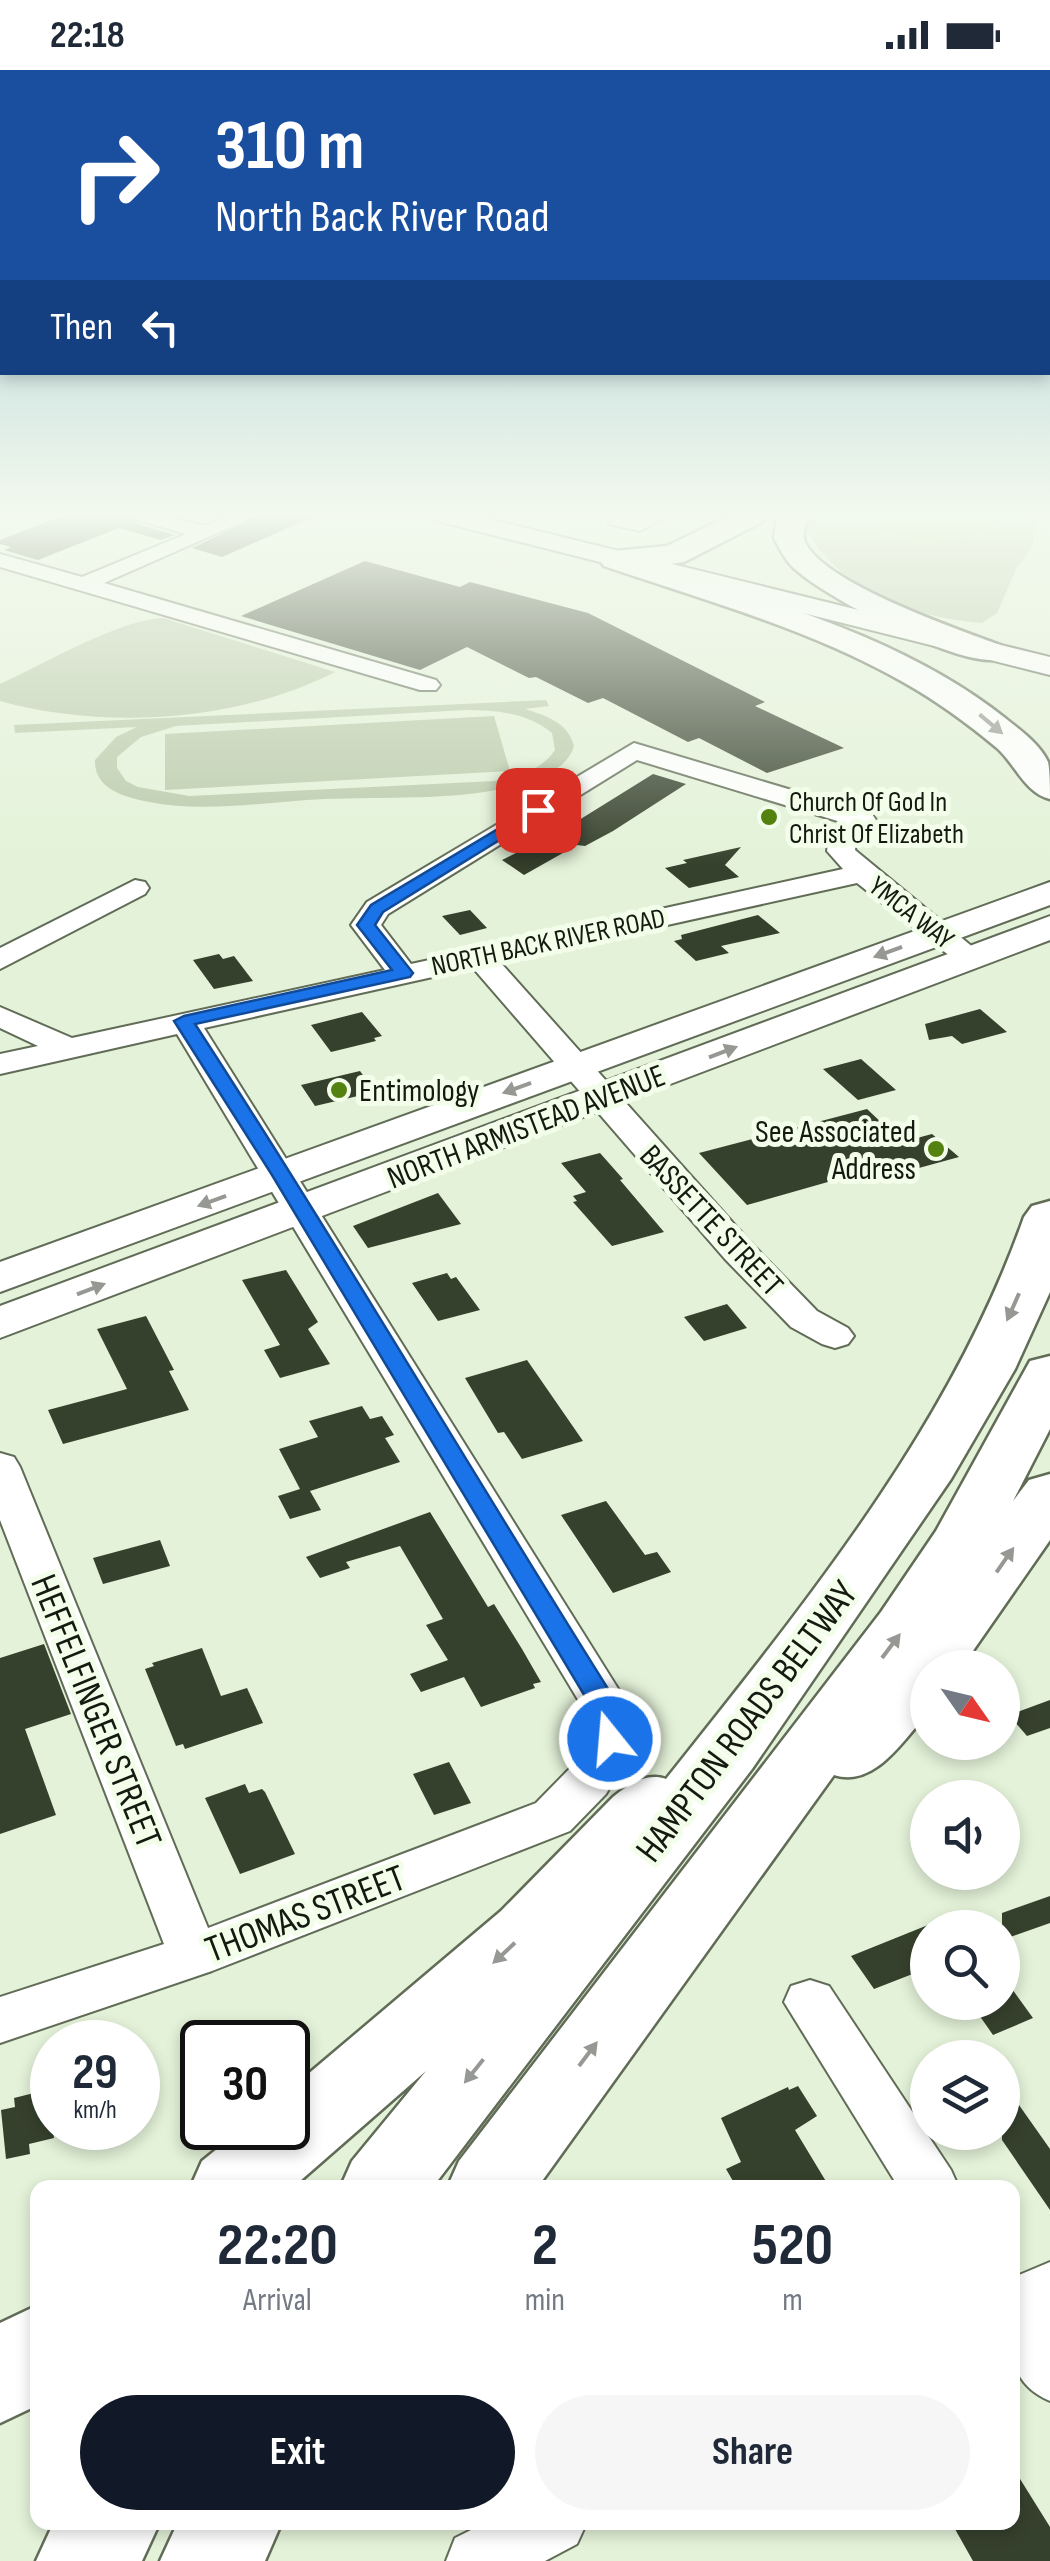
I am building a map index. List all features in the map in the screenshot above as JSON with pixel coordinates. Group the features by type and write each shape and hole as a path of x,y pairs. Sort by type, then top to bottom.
{"highway":[{"path":"817,632 935,686 982,715 1016,746 1050,788"},
{"path":"938,632 988,652"},
{"name":"HAMPTON ROADS BELTWAY","path":"387,2180 732,1749 909,1499 972,1393 1012,1312 1050,1217"},
{"name":"HAMPTON ROADS BELTWAY","path":"494,2180 904,1629 962,1540 1050,1374"},
{"path":"687,1922 909,1690 1050,1495"},
{"path":"240,2180 433,2020 531,1928 628,1822 732,1749"},
{"path":"0,2379 30,2355"},
{"path":"83,2561 108,2530"},
{"path":"206,2561 230,2530"}],"main road":[{"path":"909,632 1050,666"},
{"name":"NORTH ARMISTEAD AVENUE","path":"0,1278 292,1192 955,946 1050,893"},
{"name":"NORTH ARMISTEAD AVENUE","path":"955,946 1050,927"},
{"name":"NORTH ARMISTEAD AVENUE","path":"0,1323 292,1192"}],"street":[{"path":"247,632 428,686"},
{"name":"YMCA WAY","path":"404,973 366,925 377,908 634,751 864,820 843,837 841,851 955,946"},
{"name":"NORTH BACK RIVER ROAD","path":"0,1064 862,872"},
{"path":"0,960 135,888"},
{"name":"BASSETTE STREET","path":"479,956 587,1083 804,1319 835,1336"},
{"path":"0,1016 70,1049"},
{"path":"184,1021 292,1192"},
{"name":"THOMAS STREET","path":"0,2020 194,1956 553,1817 594,1778 610,1739 606,1707 292,1192"},
{"name":"HEFFELFINGER STREET","path":"0,1466 194,1956"},
{"path":"810,2002 926,2180"},
{"path":"1020,2306 1050,2290"},
{"path":"1020,2323 1050,2371"},
{"path":"478,2561 539,2530"}],"shaded area":[{"path":"208,632 335,672 256,702 170,716 83,716 0,701 0,684 103,634"},
{"path":"546,700 549,706 525,709 561,726 574,746 562,764 543,777 479,793 192,807 130,797 112,790 100,778 95,760 116,737 137,727 15,733 14,725","holes":["477,710 511,714 543,726 552,733 555,750 536,767 495,781 189,796 138,787 126,781 117,768 117,757 141,737 176,726"]},
{"path":"494,716 510,771 165,790 165,734"}],"building":[{"path":"295,632 626,632 765,702 755,706 844,748 767,773 699,738 688,742 603,698 588,703 467,647 420,670"},
{"path":"653,774 686,784 613,831 585,846 577,845 524,875 502,860 571,825"},
{"path":"741,847 725,865 739,877 689,888 665,868 687,863 683,860"},
{"path":"470,910 487,928 460,935 442,916"},
{"path":"758,915 780,933 721,946 729,953 696,961 674,941 682,939 681,935"},
{"path":"219,954 223,959 234,956 253,981 214,989 193,960"},
{"path":"980,1009 1007,1032 962,1044 952,1036 929,1040 925,1024"},
{"path":"362,1012 382,1036 374,1038 376,1041 331,1052 311,1025"},
{"path":"861,1059 896,1090 858,1100 823,1069"},
{"name":"Entimology","path":"360,1071 375,1092 315,1106 301,1085"},
{"path":"867,1109 902,1142 932,1134 959,1157 886,1177 877,1168 747,1205 699,1153"},
{"path":"600,1153 664,1232 612,1246 573,1202 577,1201 573,1196 586,1192 561,1163"},
{"path":"438,1193 461,1224 368,1248 353,1226"},
{"path":"286,1270 318,1322 308,1329 330,1364 280,1378 264,1350 280,1345 242,1280"},
{"path":"447,1273 451,1279 456,1277 480,1310 438,1321 412,1283"},
{"path":"727,1304 747,1328 704,1341 684,1317"},
{"path":"146,1316 189,1410 63,1444 48,1410 127,1389 97,1329"},
{"path":"527,1360 583,1441 522,1459 504,1432 498,1433 465,1378"},
{"path":"362,1406 370,1419 382,1416 394,1435 385,1438 400,1462 310,1491 321,1510 290,1519 278,1496 300,1489 279,1449 318,1437 309,1421"},
{"path":"606,1501 645,1555 657,1552 671,1572 613,1593 561,1515"},
{"path":"430,1512 488,1607 494,1604 522,1649 541,1682 533,1684 535,1688 481,1707 464,1677 421,1692 410,1674 448,1660 426,1625 443,1619 400,1546 346,1562 350,1568 320,1578 306,1557"},
{"path":"160,1540 170,1566 103,1584 93,1558"},
{"path":"44,1644 71,1714 25,1729 56,1815 0,1834 0,1658"},
{"path":"202,1648 221,1696 247,1688 263,1723 185,1749 183,1744 176,1746 145,1669 154,1666 152,1663"},
{"path":"1050,1700 1050,1728 1027,1736 1020,1728 1020,1711"},
{"path":"449,1762 471,1803 434,1815 413,1774"},
{"path":"245,1784 249,1793 262,1789 265,1792 295,1854 240,1874 205,1798"},
{"path":"1050,1896 1050,1923 1020,1934 1020,1910 1010,1910"},
{"path":"910,1932 910,1975 874,1989 851,1956"},
{"path":"1020,2000 1033,2018 993,2035 983,2020 1020,2020"},
{"path":"798,2086 817,2116 795,2130 825,2180 732,2180 726,2169 741,2162 721,2118 788,2087 789,2090"},
{"path":"30,2094 30,2154 6,2159 1,2110 15,2107 14,2098"},
{"path":"1020,2106 1050,2149 1050,2210 1009,2150 1020,2150"},
{"path":"1020,2479 1050,2527 1050,2561 973,2561 956,2530 1020,2530"}],"place":[{"name":"Church Of God In Christ Of Elizabeth","path":"769,817"},
{"name":"Entimology","path":"339,1090"},
{"name":"See Associated Address","path":"936,1149"}],"route":[{"path":"538,810 377,908 366,925 404,973 184,1021 606,1707 610,1739"}]}
